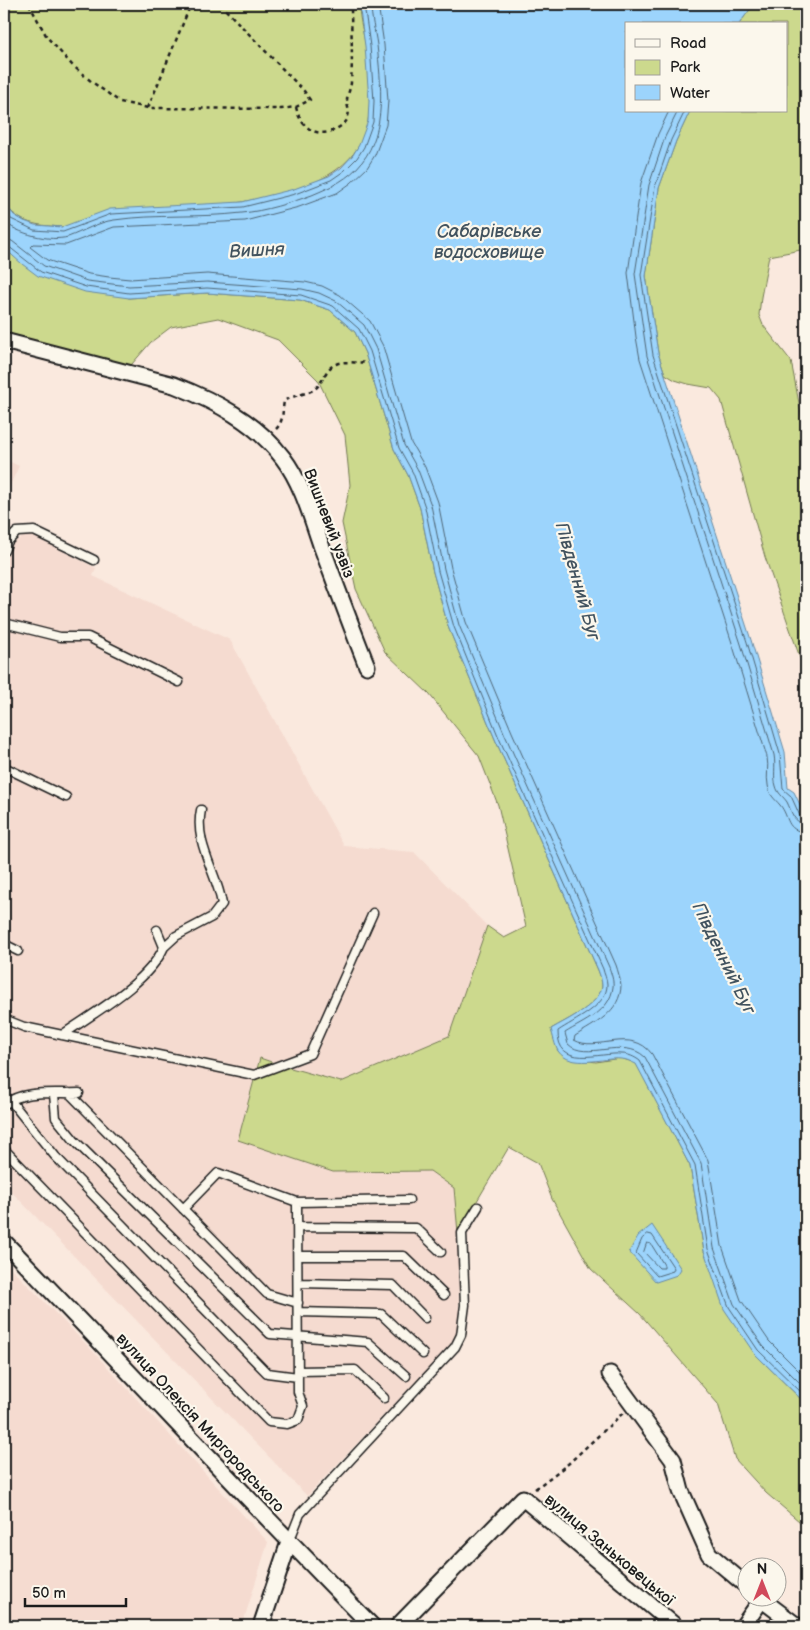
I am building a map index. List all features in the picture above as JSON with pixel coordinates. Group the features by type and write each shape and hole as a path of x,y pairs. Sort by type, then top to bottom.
{"street":[{"name":"Вишневий узвіз","path":"4,341 174,385 221,406 261,434 285,460 303,494 344,609 367,666"},
{"name":"вулиця Олексія Миргородського","path":"4,1242 97,1337 289,1542 372,1626"},
{"path":"610,1374 673,1460 681,1491 709,1554 738,1579"},
{"path":"398,1626 524,1498"},
{"name":"вулиця Заньковецької","path":"524,1498 675,1626"},
{"path":"261,1626 289,1542"},
{"path":"743,1626 755,1608"},
{"path":"774,1608 798,1626"}],"lane":[{"path":"4,551 8,541 17,532 25,530 34,531 94,560"},
{"path":"4,623 60,637 88,637 179,682"},
{"path":"4,767 66,797"},
{"path":"62,1035 126,991 159,958 164,946 176,936 212,917 222,904 202,842 200,827 201,810"},
{"path":"4,1020 24,1027 254,1074 310,1054 373,913"},
{"path":"157,930 164,946"},
{"path":"4,944 18,951"},
{"path":"68,1093 267,1294 298,1303"},
{"path":"79,1093 31,1094 7,1102 55,1156 267,1373 298,1374 355,1370 384,1398"},
{"path":"54,1094 56,1118 81,1147 270,1334 368,1342 406,1376"},
{"path":"4,1149 269,1422 288,1424 298,1420 303,1406 298,1392 297,1202"},
{"path":"183,1209 218,1173 297,1202 409,1200"},
{"path":"289,1542 300,1514 455,1347 461,1336 465,1305 462,1233 478,1207"},
{"path":"297,1227 416,1228 441,1252"},
{"path":"298,1256 404,1256 444,1295"},
{"path":"298,1283 393,1285 426,1318"},
{"path":"298,1312 381,1314 423,1354"}],"path":[{"path":"29,4 48,36 72,65 120,102 148,108 281,109 296,106 310,100 220,4"},
{"path":"148,108 191,4"},
{"path":"296,106 301,122 307,128 316,132 326,133 337,129 346,122 348,117 347,101 351,82 351,4"},
{"path":"280,425 284,402 316,388 326,372 334,364 367,362"},
{"path":"524,1498 568,1464 632,1405"}],"shaded area":[{"path":"4,459 19,466 4,498"},
{"path":"24,536 33,536 96,568 93,576 230,640 344,846 414,852 487,926 449,1036 341,1082 260,1058 238,1139 333,1172 430,1171 454,1188 458,1233 459,1315 455,1340 307,1496 4,1184 4,561 12,544"},
{"path":"4,1261 88,1346 268,1542 242,1626 4,1626"}],"green space":[{"path":"4,4 359,4 366,49 369,95 368,121 361,141 350,157 336,170 319,180 281,193 242,202 62,227 45,226 23,220 16,216 4,203"},
{"path":"754,4 806,4 806,249 769,256 759,315 763,325 791,361 806,440 806,675 765,557 721,400 711,388 688,384 675,380 665,374 658,353 646,276 659,188 676,141 690,112 788,112 788,22 740,22"},
{"path":"4,248 7,252 129,298 207,293 300,300 330,310 355,332 365,353 394,449 408,475 420,508 433,572 449,629 495,739 601,978 602,986 600,993 589,1006 551,1029 558,1051 565,1057 596,1062 620,1058 636,1063 690,1166 704,1251 754,1353 806,1404 806,1527 766,1493 735,1459 718,1404 640,1314 591,1269 552,1199 538,1163 509,1147 458,1233 454,1188 430,1171 333,1172 238,1140 260,1058 341,1082 449,1036 487,926 504,938 526,927 498,805 479,756 429,694 385,652 356,589 342,523 350,485 345,435 318,380 278,340 218,318 171,327 151,342 125,372 4,341"}],"water":[{"name":"Сабарівське водосховище","path":"359,4 754,4 740,22 625,22 625,112 690,112 676,141 659,188 646,276 658,353 751,640 785,752 788,788 794,792 806,817 806,1404 754,1353 724,1309 704,1251 690,1166 636,1064 623,1059 571,1060 564,1057 557,1049 551,1029 589,1006 600,993 602,986 601,978 495,739 449,629 433,572 420,508 408,475 394,449 365,353 355,332 330,310 300,300 207,293 129,298 85,292 38,276 4,248 4,203 14,215 24,221 35,225 62,227 110,209 242,202 294,189 329,176 341,168 353,155 368,121 369,101 365,46"},
{"path":"652,1225 681,1269 677,1275 656,1282 629,1252 638,1236"}],"water label":[{"name":"Вишня","path":"257,250"},
{"name":"Південний Буг","path":"578,581"},
{"name":"Південний Буг","path":"724,958"}]}
